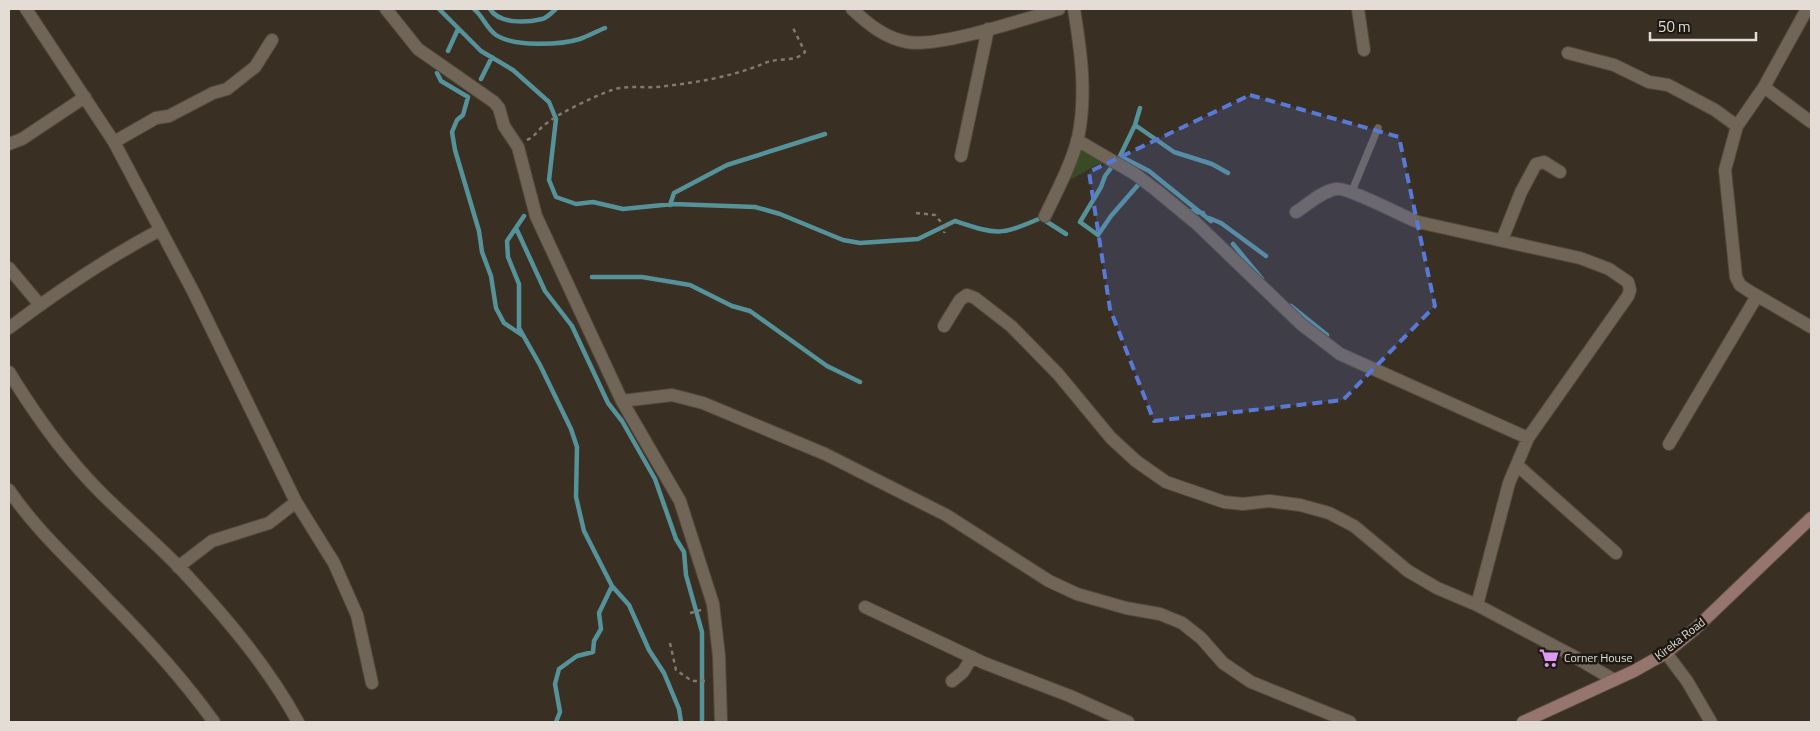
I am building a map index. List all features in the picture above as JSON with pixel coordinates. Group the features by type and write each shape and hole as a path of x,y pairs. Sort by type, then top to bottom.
{"main road":[{"name":"Kireka Road","path":"1523,722 1539,718 1666,653 1695,629 1811,518"}],"street":[{"path":"26,9 114,142 194,293 296,502 334,562 357,615 372,684"},
{"path":"386,9 418,50 494,102 499,108 504,126 517,145 536,216 622,400 680,501 712,604 719,656 722,722"},
{"path":"852,9 879,32 893,39 909,43 939,41 1059,9"},
{"path":"1045,216 1077,140 1084,87 1074,9"},
{"path":"1358,9 1364,50"},
{"path":"1807,9 1764,87 1737,126 1725,170 1734,269 1740,285 1811,327"},
{"path":"961,156 988,29"},
{"path":"114,142 156,118 169,116 213,93 227,89 255,67 272,40"},
{"path":"1568,53 1614,65 1649,82 1668,85 1715,110 1737,126"},
{"path":"1764,87 1811,122"},
{"path":"9,144 22,139 85,97"},
{"path":"1077,140 1127,169 1196,223 1300,324 1340,354 1528,438"},
{"path":"1502,240 1521,192 1536,164 1544,162 1560,172"},
{"path":"1296,212 1336,189 1352,191 1393,213 1418,222 1596,263 1618,274 1628,282 1630,290 1628,296 1528,438 1508,483 1477,605"},
{"path":"9,328 109,258 160,230"},
{"path":"9,268 40,305"},
{"path":"944,326 960,300 967,296 975,298 1018,333 1058,374 1112,438 1136,461 1166,482 1224,502 1243,504 1277,502 1300,505 1329,514 1354,526 1408,571 1437,588 1477,605 1614,680"},
{"path":"1669,444 1757,296"},
{"path":"9,372 44,426 73,462 109,502 178,567 265,667 298,722"},
{"path":"622,400 672,395 702,403 825,454 946,514 1022,564 1077,594 1126,608 1160,614 1182,623 1201,638 1224,663 1251,682 1350,722"},
{"path":"1517,465 1616,553"},
{"path":"9,490 31,519 109,600 196,698 214,722"},
{"path":"178,567 212,542 268,523 296,502"},
{"path":"865,607 972,657 1128,722"},
{"path":"1666,653 1687,681 1711,722"},
{"path":"952,681 963,672 972,657"}],"lane":[{"path":"1352,191 1378,128"}],"path":[{"path":"517,145 536,136 547,122 612,90 635,86 656,87 732,75 771,60 793,59 805,52 792,26"},
{"path":"916,213 935,215 946,228 944,233"},
{"path":"692,612 700,610"},
{"path":"670,643 676,670 692,681 706,681"}],"highlighted area":[{"path":"1250,95 1399,137 1435,306 1343,400 1154,421 1110,309 1089,172"}],"green space":[{"path":"1080,148 1106,163 1095,166 1072,179 1068,177"}],"waterway":[{"path":"439,9 481,51 513,70 549,102 556,119 549,180 556,197 576,204 593,202 623,209 673,204 755,207 780,214 843,240 860,243 918,239 955,221 998,232 1007,231 1041,218 1066,234"},
{"path":"474,9 496,35 514,42 537,44 561,43 580,39 605,28"},
{"path":"490,9 494,14 506,20 521,22 547,17 554,9"},
{"path":"448,51 458,29"},
{"path":"481,79 492,57"},
{"path":"437,73 441,81 468,97 463,115 457,120 452,132 455,150 479,231 482,252 491,276 496,308 504,323 522,335"},
{"path":"1080,222 1101,187 1105,176 1120,156 1135,125 1140,108"},
{"path":"1135,125 1174,152 1212,164 1228,173"},
{"path":"670,205 674,193 727,165 825,134"},
{"path":"1120,156 1149,171 1211,221"},
{"path":"1080,222 1098,235 1111,216 1138,185 1144,182"},
{"path":"1190,211 1203,213"},
{"path":"524,216 507,241 508,257 519,284 519,328 540,365 571,429 577,447 576,497 584,531 612,586 629,605 649,650 664,673 679,709 681,722"},
{"path":"1209,218 1221,223 1266,256"},
{"path":"516,228 545,291 572,326 608,403 622,421 655,479 676,539 684,552 686,575 702,632 702,722"},
{"path":"1233,244 1262,279"},
{"path":"592,277 642,277 690,285 732,306 750,311 827,366 860,382"},
{"path":"1291,306 1327,335"},
{"path":"556,722 560,712 555,684 559,669 577,656 593,652 594,641 601,629 599,613 612,586"}],"place":[{"name":"Corner House","path":"1549,658"}]}
